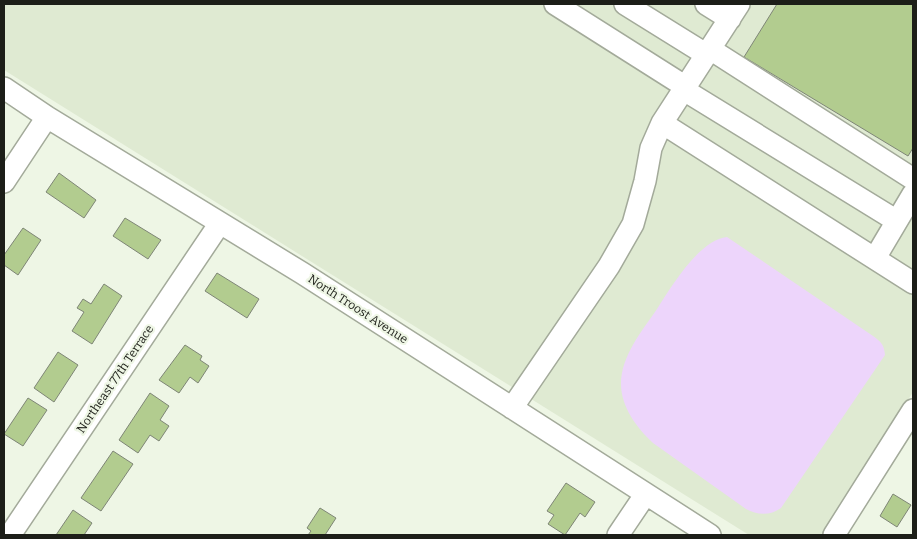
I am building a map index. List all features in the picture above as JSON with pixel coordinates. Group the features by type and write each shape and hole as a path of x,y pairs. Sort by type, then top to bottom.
{"street":[{"path":"554,4 897,221"},
{"path":"625,4 708,52 913,179"},
{"path":"512,408 610,266 633,224 645,181 651,148 662,123 735,11 706,4"},
{"name":"North Troost Avenue","path":"4,88 47,117 302,273 710,535"},
{"path":"4,182 47,117"},
{"path":"662,123 913,283"},
{"path":"875,258 913,194"},
{"name":"Northeast 77th Terrace","path":"10,535 220,222"},
{"path":"834,535 913,410"},
{"path":"618,535 645,495"}],"shaded area":[{"path":"4,4 913,4 913,392 821,535 749,535 4,70"},
{"path":"727,237 873,336 882,344 885,351 885,355 781,508 768,513 759,513 746,509 653,443 641,431 631,416 622,393 622,374 628,354 639,335 696,255 706,246"}],"building":[{"path":"777,4 913,4 913,148 908,156 744,57"},
{"path":"59,173 96,200 84,218 46,192"},
{"path":"125,218 161,240 148,259 113,236"},
{"path":"23,228 41,240 18,275 4,265 4,255"},
{"path":"217,273 259,299 247,318 205,291"},
{"path":"104,284 122,296 92,344 72,331 84,312 77,308 83,299 91,304"},
{"path":"185,345 202,356 200,360 209,366 198,383 190,377 179,393 159,380"},
{"path":"58,352 78,365 54,402 34,388"},
{"path":"150,393 169,406 160,420 169,426 159,441 150,435 138,453 119,440"},
{"path":"28,398 47,410 23,446 4,434"},
{"path":"113,451 133,464 101,511 81,498"},
{"path":"566,483 595,502 585,517 580,513 565,535 548,524 554,515 547,511"},
{"path":"893,494 911,505 897,527 880,516"},
{"path":"320,508 336,518 325,535 308,535 311,531 307,528"},
{"path":"73,510 92,523 84,535 56,535"}]}
